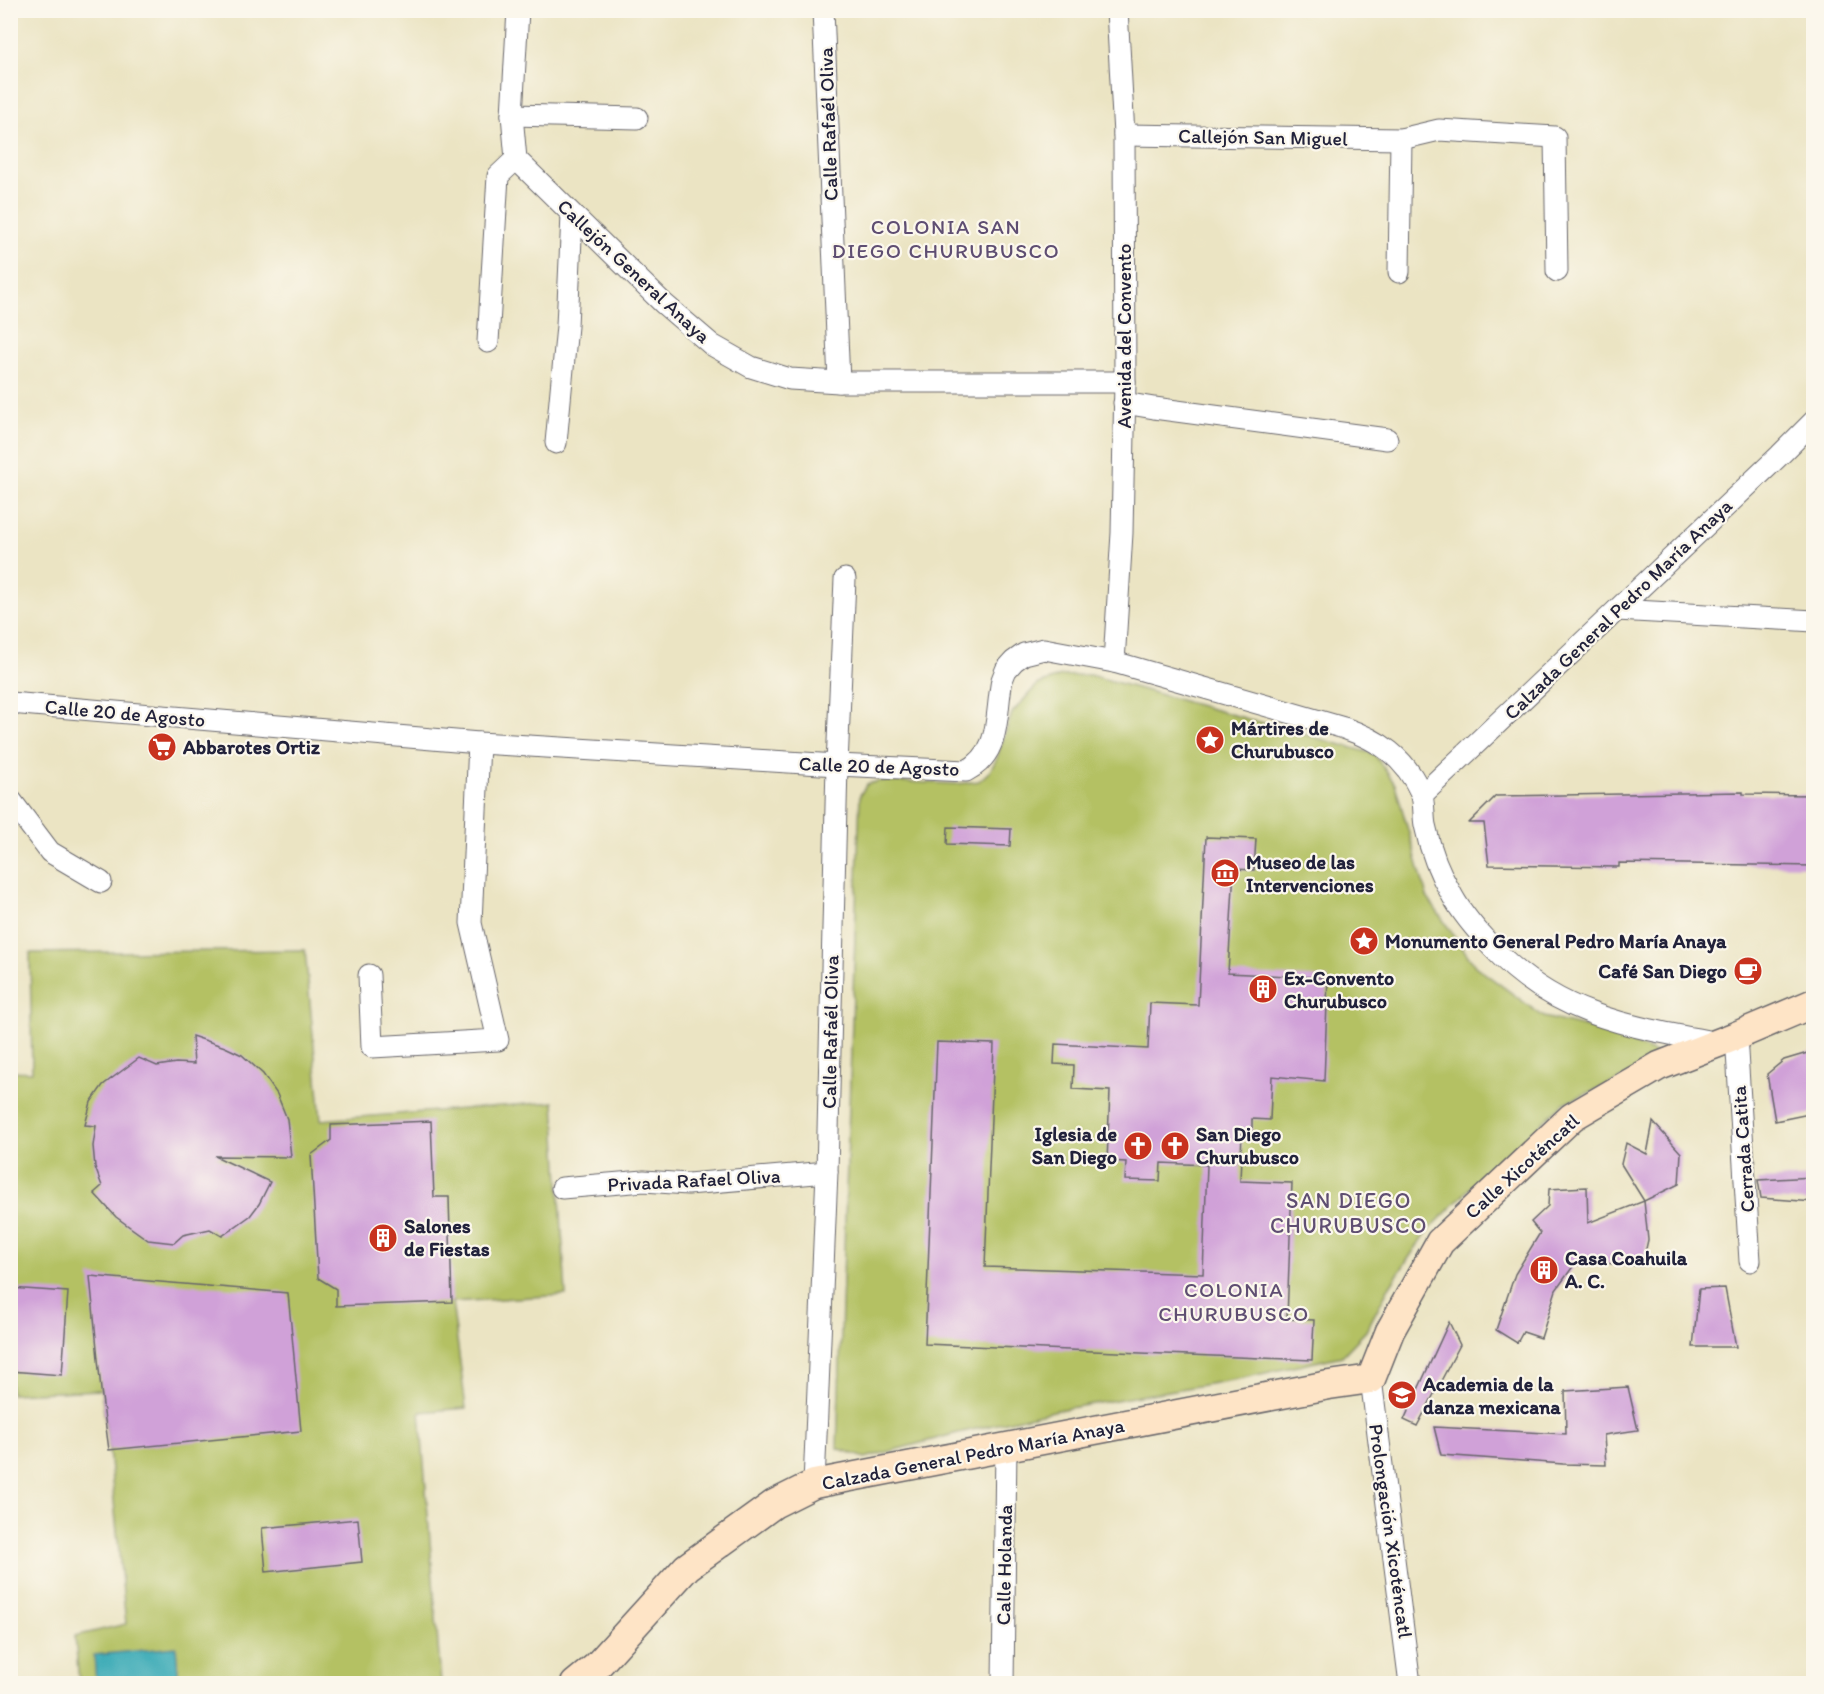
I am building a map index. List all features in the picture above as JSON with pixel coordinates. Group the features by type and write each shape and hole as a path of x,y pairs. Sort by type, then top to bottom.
{"street":[{"path":"488,342 498,176 516,159 512,115 518,10"},
{"name":"Calle Rafaél Oliva","path":"823,10 839,382"},
{"name":"Avenida del Convento","path":"1114,662 1122,533 1125,392 1124,135 1117,10"},
{"path":"512,115 637,118"},
{"name":"Callejón San Miguel","path":"1124,135 1401,139 1439,130 1555,137 1557,272"},
{"path":"1399,272 1401,139"},
{"name":"Callejón General Anaya","path":"516,159 663,303 712,345 760,370 790,379 839,382 1125,392 1154,408 1387,439"},
{"path":"556,443 567,326 572,214"},
{"name":"Calzada General Pedro María Anaya","path":"1422,795 1814,421"},
{"name":"Calle Rafaél Oliva","path":"814,1484 827,1172 844,579"},
{"path":"1617,610 1814,621"},
{"name":"Calle 20 de Agosto","path":"10,704 479,743 966,771 984,759 992,744 1002,680 1006,670 1014,661 1024,654 1044,649 1114,662 1364,734 1378,742 1391,752 1412,777 1422,795 1427,835 1442,876 1454,899 1482,937 1524,977 1565,1003 1591,1014 1656,1031 1728,1039"},
{"path":"369,975 372,1047 498,1040 471,922 479,743"},
{"path":"10,799 50,852 101,882"},
{"name":"Calle Xicoténcatl","path":"1371,1379 1390,1331 1440,1242 1572,1117 1659,1066 1814,1003"},
{"name":"Cerrada Catita","path":"1728,1039 1750,1261"},
{"name":"Privada Rafael Oliva","path":"562,1188 645,1181 688,1184 827,1172"},
{"name":"Calzada General Pedro María Anaya","path":"575,1683 597,1666 687,1567 774,1504 814,1484 1329,1385 1371,1379"},
{"name":"Prolongación Xicoténcatl","path":"1371,1379 1410,1683"},
{"name":"Calle Holanda","path":"1003,1683 1006,1446"}],"green space":[{"path":"1090,675 1374,754 1395,784 1427,897 1475,966 1544,1017 1613,1034 1659,1055 1662,1062 1564,1103 1471,1187 1425,1234 1388,1289 1366,1331 1342,1356 1238,1379 1058,1410 954,1434 865,1458 837,1448 860,795 867,784 880,781 958,784 979,781 990,771 997,758 1012,713 1037,685 1061,676"},
{"path":"305,950 321,1120 554,1102 566,1295 452,1302 466,1408 420,1412 441,1683 79,1683 75,1636 126,1624 101,1390 11,1394 10,1071 32,1072 30,953"}],"water":[{"path":"176,1647 179,1683 96,1683 94,1655"}],"building":[{"path":"1743,792 1743,794 1814,795 1814,866 1619,863 1619,867 1489,865 1484,823 1469,823 1496,796"},
{"path":"948,827 1011,829 1010,846 947,844"},
{"path":"1206,837 1256,839 1254,870 1234,869 1228,973 1328,978 1324,1081 1272,1076 1270,1120 1252,1119 1252,1132 1242,1132 1240,1181 1292,1183 1287,1319 1314,1320 1312,1360 925,1344 937,1042 994,1044 985,1267 1203,1274 1207,1165 1161,1163 1160,1181 1125,1180 1126,1162 1107,1161 1110,1091 1073,1089 1074,1065 1054,1064 1055,1044 1148,1049 1150,1003 1198,1005"},
{"path":"192,1036 242,1055 263,1074 277,1094 287,1119 291,1157 215,1156 270,1182 250,1216 222,1236 210,1229 183,1235 174,1243 148,1240 116,1217 94,1193 102,1186 95,1167 93,1146 96,1126 85,1125 91,1102 103,1085 139,1058 157,1066 176,1063 194,1064"},
{"path":"1814,1051 1814,1113 1775,1121 1767,1074 1784,1060"},
{"name":"Salones de Fiestas","path":"431,1121 434,1197 449,1197 452,1302 336,1306 336,1289 318,1278 311,1155 331,1140 331,1125"},
{"path":"1653,1122 1681,1153 1679,1184 1644,1201 1621,1164 1626,1143 1647,1154"},
{"path":"1814,1177 1814,1202 1761,1198 1758,1180"},
{"name":"Casa Coahuila A. C.","path":"1587,1187 1588,1223 1644,1201 1648,1240 1642,1266 1589,1262 1589,1265 1574,1265 1556,1290 1541,1338 1523,1332 1517,1343 1496,1330 1515,1274 1540,1233 1531,1222 1548,1206 1549,1189"},
{"path":"90,1276 288,1293 301,1431 109,1450"},
{"path":"10,1288 68,1292 62,1375 10,1371"},
{"path":"1725,1288 1736,1347 1693,1347 1699,1289"},
{"path":"1449,1322 1460,1345 1417,1426 1404,1420"},
{"path":"1628,1387 1638,1430 1604,1435 1606,1465 1441,1455 1434,1427 1566,1434 1565,1391"},
{"path":"358,1519 362,1562 266,1572 262,1528"}],"place":[{"name":"Mártires de Churubusco","path":"1210,740"},
{"name":"Abbarotes Ortiz","path":"162,747"},
{"name":"Museo de las Intervenciones","path":"1225,873"},
{"name":"Monumento General Pedro María Anaya","path":"1364,941"},
{"name":"Café San Diego","path":"1748,971"},
{"name":"Ex-Convento Churubusco","path":"1263,989"},
{"name":"Iglesia de San Diego","path":"1138,1146"},
{"name":"San Diego Churubusco","path":"1175,1146"},
{"name":"Salones de Fiestas","path":"383,1238"},
{"name":"Casa Coahuila A. C.","path":"1544,1270"},
{"name":"Academia de la danza mexicana","path":"1402,1395"}],"district":[{"name":"COLONIA SAN DIEGO CHURUBUSCO","path":"946,239"},
{"name":"SAN DIEGO CHURUBUSCO","path":"1349,1212"},
{"name":"COLONIA CHURUBUSCO","path":"1234,1302"}]}
